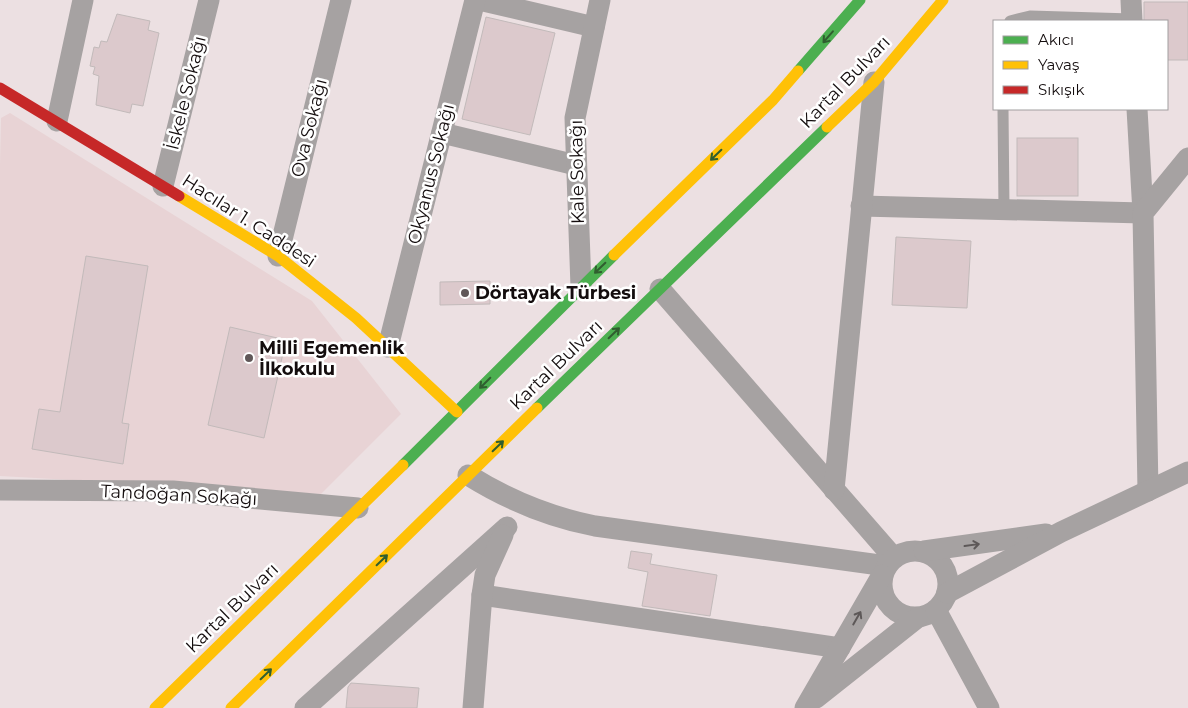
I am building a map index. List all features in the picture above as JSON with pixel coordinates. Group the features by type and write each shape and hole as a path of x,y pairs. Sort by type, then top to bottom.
{"main road":[{"name":"Kartal Bulvarı","path":"155,708 773,100 860,0"},
{"name":"Kartal Bulvarı","path":"231,708 468,475 874,82 943,0"},
{"name":"Hacılar 1. Caddesi","path":"0,88 278,256 356,318 457,412"}],"street":[{"path":"57,121 83,0"},
{"name":"İskele Sokağı","path":"163,186 209,0"},
{"name":"Ova Sokağı","path":"278,256 341,0"},
{"path":"477,0 594,27"},
{"name":"Okyanus Sokağı","path":"388,347 477,0"},
{"name":"Kale Sokağı","path":"581,287 574,118 600,0"},
{"path":"834,490 874,82"},
{"path":"1137,110 1143,213 1148,491"},
{"path":"442,133 576,165"},
{"path":"1143,213 1188,158"},
{"path":"861,206 1143,213"},
{"path":"660,289 834,490 888,566"},
{"path":"806,707 933,607 1061,532 1188,472"},
{"path":"468,475 494,491 521,504 549,515 595,526 888,566"},
{"name":"Tandoğan Sokağı","path":"0,490 173,491 358,508"},
{"path":"473,708 485,575 507,527 521,504"},
{"path":"305,708 507,527"},
{"path":"806,707 888,566 903,553 913,550 924,551 1061,532"},
{"path":"888,566 881,586 889,605 906,617 933,607 948,582 944,567 933,556 924,551"},
{"path":"482,595 840,648"},
{"path":"933,607 990,708"}],"lane":[{"path":"1014,20 1030,16 1132,13"},
{"path":"1004,110 1004,210"}],"shaded area":[{"path":"10,113 312,301 401,414 321,494 0,476 1,118"}],"building":[{"path":"1144,2 1188,2 1188,60 1168,60 1168,20 1144,20"},
{"path":"117,14 150,21 148,30 159,33 143,106 132,104 130,113 96,105 99,76 93,74 95,67 90,66 94,47 99,48 101,41 107,42"},
{"path":"486,17 555,33 530,135 462,119"},
{"path":"1017,138 1078,138 1078,196 1017,196"},
{"path":"896,237 971,241 967,308 892,305"},
{"path":"86,256 148,266 122,423 129,424 123,464 32,449 39,409 60,412"},
{"name":"Dörtayak Türbesi","path":"490,281 490,304 440,305 440,282"},
{"path":"230,327 286,340 264,438 208,425"},
{"path":"631,551 652,554 650,564 717,575 710,616 642,606 648,572 628,568"},
{"path":"351,683 419,688 417,708 346,708 348,687"}],"traffic: fast":[{"path":"798,71 860,0"},
{"path":"537,408 827,127"},
{"path":"403,465 614,255"}],"traffic: slow":[{"path":"827,127 874,82 943,0"},
{"path":"614,255 773,100 798,71"},
{"path":"179,196 278,256 356,318 457,412"},
{"path":"231,708 537,408"},
{"path":"155,708 403,465"}],"traffic: jam":[{"path":"0,88 179,196"}],"place":[{"name":"Dörtayak Türbesi","path":"465,293"},
{"name":"Milli Egemenlik İlkokulu","path":"249,358"}]}
